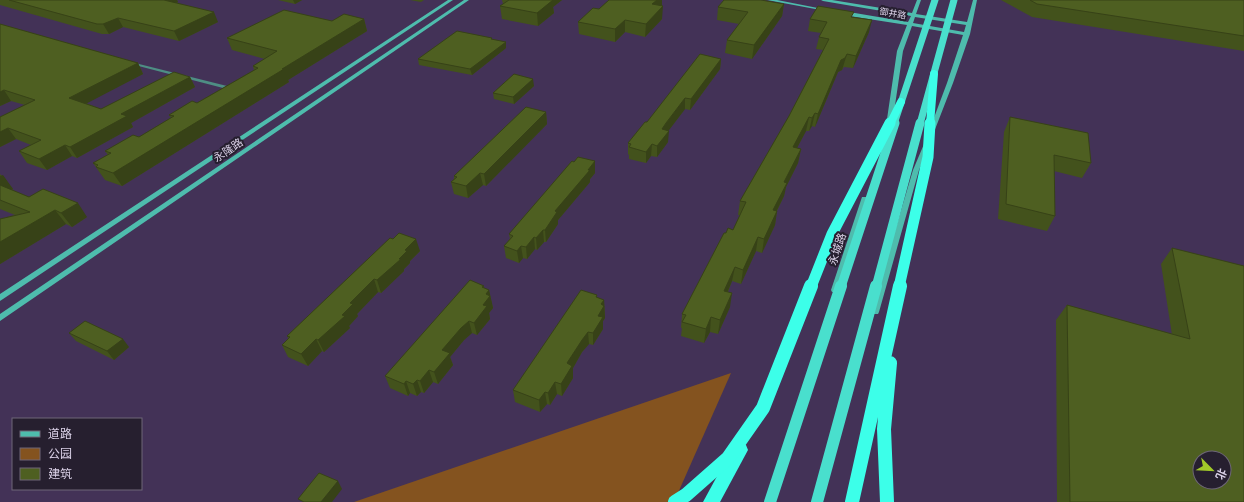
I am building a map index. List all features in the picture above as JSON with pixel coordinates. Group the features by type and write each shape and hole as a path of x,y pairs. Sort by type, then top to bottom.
{"highway":[{"path":"852,502 928,157 934,74"},
{"path":"711,502 763,408 832,234 901,102"},
{"path":"886,502 884,429 893,320"},
{"path":"675,502 686,495 728,458 763,408"}],"main road":[{"path":"770,502 935,0"},
{"path":"817,502 954,0"}],"street":[{"name":"永隆路","path":"0,298 452,0"},
{"name":"永隆路","path":"0,318 467,0"},
{"path":"770,0 832,11"},
{"name":"御井路","path":"823,0 913,16 970,24"},
{"name":"永城路","path":"764,502 882,151 893,109 900,52 919,0"},
{"path":"823,502 856,376 916,170 955,74 970,24 975,0"},
{"name":"御井路","path":"840,12 967,34"},
{"path":"120,60 225,87"}],"green space":[{"path":"731,373 674,502 354,502"}],"building":[{"path":"9,0 164,0 214,12 174,31 118,18 103,24 97,24"},
{"path":"509,0 553,0 537,13 500,6"},
{"path":"609,0 657,0 652,4 663,6 646,24 625,20 615,29 578,22 593,8 599,9"},
{"path":"724,0 761,0 784,4 754,45 727,40 748,12 718,7"},
{"path":"1030,0 1244,0 1244,36 1037,4"},
{"path":"818,6 854,12 851,17 872,20 856,56 847,54 845,58 841,60 818,114 815,113 812,118 809,117 793,147 801,149 784,182 787,183 773,210 777,211 764,239 758,237 743,270 735,267 724,291 732,293 720,320 711,317 706,329 682,322 686,315 682,314 724,233 726,233 728,228 733,230 746,202 740,201 789,116 829,39 819,37 827,22 810,19"},
{"path":"284,10 332,21 344,14 364,19 113,173 96,167 98,165 93,163 111,153 105,151 133,135 139,137 174,116 169,115 192,101 197,103 258,68 253,66 277,51 227,38"},
{"path":"0,24 138,63 69,98 101,109 174,72 190,77 121,114 127,116 70,147 65,145 39,159 19,151 41,140 8,128 0,132 0,117 35,100 4,90 0,92"},
{"path":"457,31 506,42 470,69 418,59"},
{"path":"700,54 721,59 691,99 685,98 662,129 669,131 657,146 652,144 646,152 629,147 631,144 628,143 645,122 647,122"},
{"path":"514,74 533,79 513,97 493,93"},
{"path":"526,107 546,112 484,174 480,173 466,186 451,182 457,177 454,176"},
{"path":"1010,117 1088,133 1091,163 1054,155 1055,216 1006,204"},
{"path":"578,157 595,161 588,170 590,170 555,211 557,212 545,230 543,230 536,238 534,237 526,247 521,246 517,251 504,246 513,236 509,234 572,161 574,162"},
{"path":"0,185 29,197 43,189 78,203 61,213 55,210 0,242 0,219 30,212 0,200"},
{"path":"399,233 416,239 405,250 407,251 399,259 401,259 377,280 374,279 350,303 353,304 342,315 345,316 318,340 316,339 301,354 282,345 290,337 287,336 390,238 393,239"},
{"path":"1172,248 1244,266 1244,502 1070,502 1067,305 1190,339"},
{"path":"470,280 484,286 482,287 489,290 486,294 490,296 483,305 487,306 474,323 469,321 442,350 450,353 434,372 429,370 420,381 417,380 413,384 406,381 404,384 385,376"},
{"path":"581,290 597,295 596,297 604,300 601,304 604,306 598,316 603,317 593,333 588,332 567,363 572,366 561,384 555,382 548,393 545,392 539,400 513,390"},
{"path":"85,321 123,339 107,351 69,333"},
{"path":"319,473 338,481 321,502 304,502 298,499"}]}
